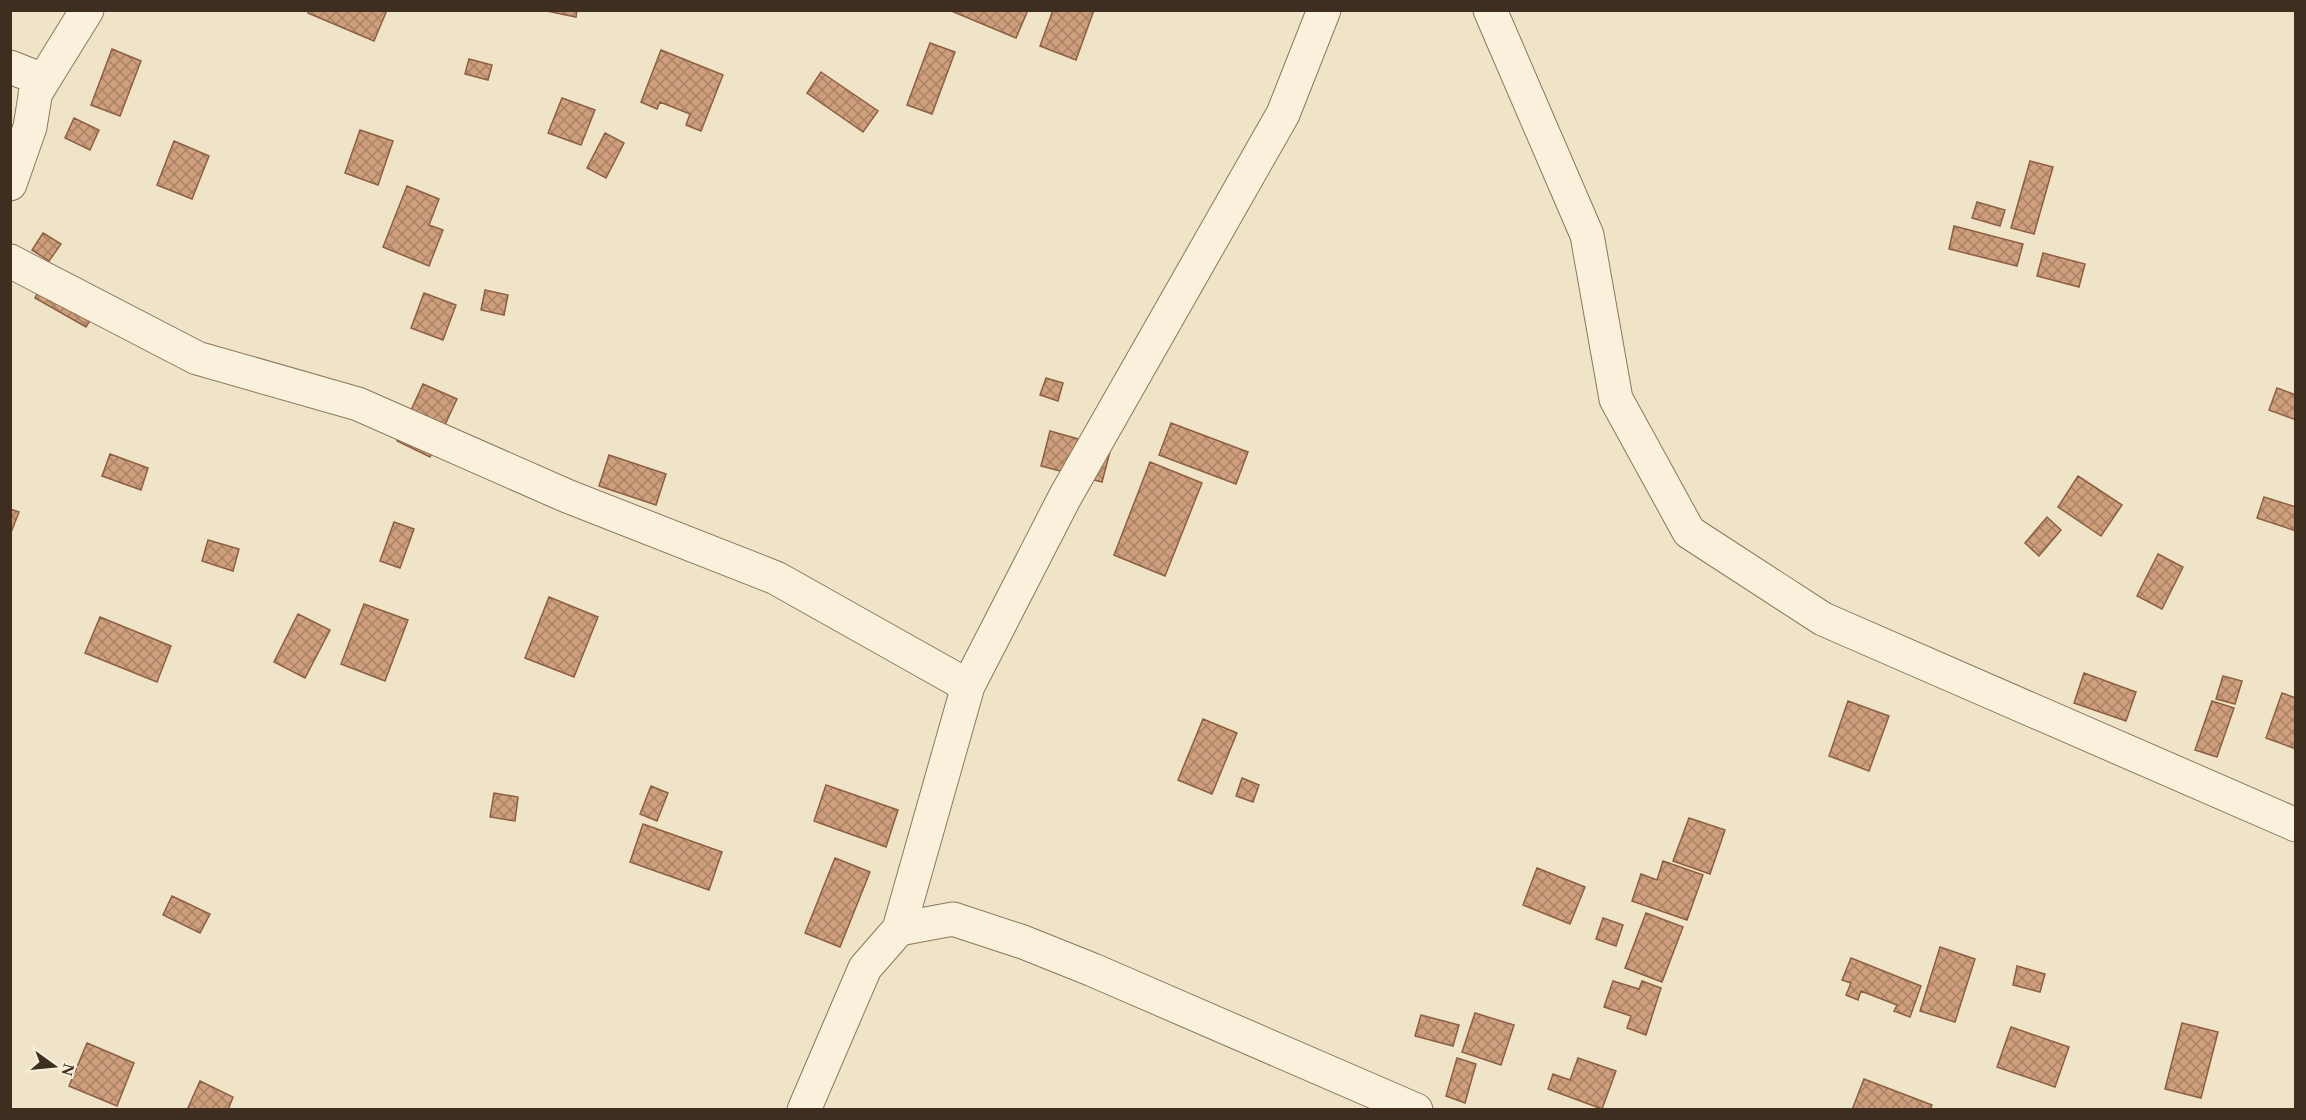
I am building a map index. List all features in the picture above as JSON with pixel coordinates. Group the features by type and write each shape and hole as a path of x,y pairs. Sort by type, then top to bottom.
{"street":[{"path":"35,94 87,10"},
{"path":"804,1110 866,968 898,929 968,686 1065,497 1283,114 1324,10"},
{"path":"1490,10 1587,235 1616,399 1689,532 1823,618 2295,825"},
{"path":"10,67 38,78 30,127 10,184"},
{"path":"10,261 197,358 358,404 567,496 776,578 968,686"},
{"path":"898,929 953,919 1023,942 1416,1110"}],"building":[{"path":"309,10 387,10 374,41 308,13"},
{"path":"542,10 577,10 576,17"},
{"path":"949,10 1028,10 1016,38"},
{"path":"1053,10 1094,10 1076,60 1040,46"},
{"path":"930,43 955,52 932,114 907,105"},
{"path":"112,49 141,61 120,116 91,105"},
{"path":"661,50 723,75 701,131 686,125 690,114 660,102 657,109 641,102"},
{"path":"469,59 492,65 488,80 465,74"},
{"path":"821,72 878,111 863,132 807,93"},
{"path":"562,98 595,110 581,145 548,133"},
{"path":"74,118 99,130 90,150 65,138"},
{"path":"360,130 393,141 378,185 345,173"},
{"path":"605,133 624,143 606,178 587,168"},
{"path":"174,141 209,156 192,199 157,185"},
{"path":"2030,161 2053,167 2034,234 2011,228"},
{"path":"407,186 439,199 429,225 443,230 429,266 383,247"},
{"path":"1977,202 2005,210 2000,226 1972,218"},
{"path":"1954,226 2023,244 2017,266 1949,249"},
{"path":"43,233 61,244 49,261 32,250"},
{"path":"2043,253 2085,264 2079,287 2037,276"},
{"path":"52,267 104,297 86,327 35,298"},
{"path":"485,290 508,295 504,315 481,310"},
{"path":"424,293 456,305 443,340 411,328"},
{"path":"1046,378 1063,383 1058,401 1040,395"},
{"path":"423,384 457,399 430,457 397,441"},
{"path":"2277,388 2296,395 2296,420 2269,410"},
{"path":"1171,423 1248,452 1236,484 1159,455"},
{"path":"1050,431 1111,448 1102,482 1041,466"},
{"path":"110,454 148,468 141,490 102,476"},
{"path":"609,455 666,474 656,505 599,486"},
{"path":"1150,462 1202,483 1165,576 1114,555"},
{"path":"2078,476 2122,505 2101,536 2058,507"},
{"path":"2264,497 2296,507 2296,531 2257,518"},
{"path":"10,509 19,512 10,535"},
{"path":"2047,517 2061,530 2039,556 2025,543"},
{"path":"394,522 414,529 400,568 380,561"},
{"path":"208,540 239,549 233,571 202,561"},
{"path":"2158,554 2183,567 2162,609 2137,596"},
{"path":"549,597 598,617 574,677 525,658"},
{"path":"364,604 408,620 385,681 341,664"},
{"path":"298,614 330,630 305,678 274,662"},
{"path":"100,617 171,646 157,682 85,653"},
{"path":"2084,673 2136,692 2126,721 2074,703"},
{"path":"2223,676 2242,681 2235,704 2216,699"},
{"path":"2282,693 2296,698 2296,749 2266,738"},
{"path":"1848,701 1889,716 1869,771 1829,756"},
{"path":"2212,701 2234,708 2217,757 2195,750"},
{"path":"1203,719 1237,733 1212,794 1178,780"},
{"path":"1242,778 1259,785 1253,802 1236,796"},
{"path":"826,785 898,810 886,847 814,821"},
{"path":"651,786 668,793 657,821 640,814"},
{"path":"494,793 518,797 515,821 490,817"},
{"path":"1689,818 1725,830 1710,874 1673,861"},
{"path":"643,824 722,852 709,890 630,862"},
{"path":"835,858 870,872 840,947 805,933"},
{"path":"1663,861 1703,875 1687,920 1632,901 1641,874 1657,880"},
{"path":"1537,868 1585,887 1570,924 1523,905"},
{"path":"172,896 210,914 200,933 163,915"},
{"path":"1646,913 1683,927 1662,982 1625,968"},
{"path":"1603,918 1623,925 1616,946 1596,939"},
{"path":"1940,947 1975,959 1955,1022 1920,1011"},
{"path":"1851,958 1921,986 1910,1017 1894,1011 1897,1005 1861,991 1858,1000 1846,995 1851,983 1842,980"},
{"path":"2017,966 2045,974 2040,992 2013,985"},
{"path":"1613,981 1639,989 1642,981 1661,988 1646,1035 1627,1028 1631,1016 1604,1007"},
{"path":"1475,1013 1514,1025 1501,1065 1462,1052"},
{"path":"1421,1015 1459,1025 1453,1046 1415,1036"},
{"path":"2182,1023 2218,1032 2201,1098 2165,1089"},
{"path":"2011,1027 2069,1047 2055,1087 1997,1067"},
{"path":"87,1043 134,1063 117,1106 69,1086"},
{"path":"1457,1058 1476,1064 1465,1103 1446,1096"},
{"path":"1578,1058 1616,1071 1602,1109 1548,1089 1553,1074 1570,1080"},
{"path":"1864,1079 1932,1105 1930,1110 1852,1110"},
{"path":"200,1081 233,1097 228,1110 187,1110"}]}
